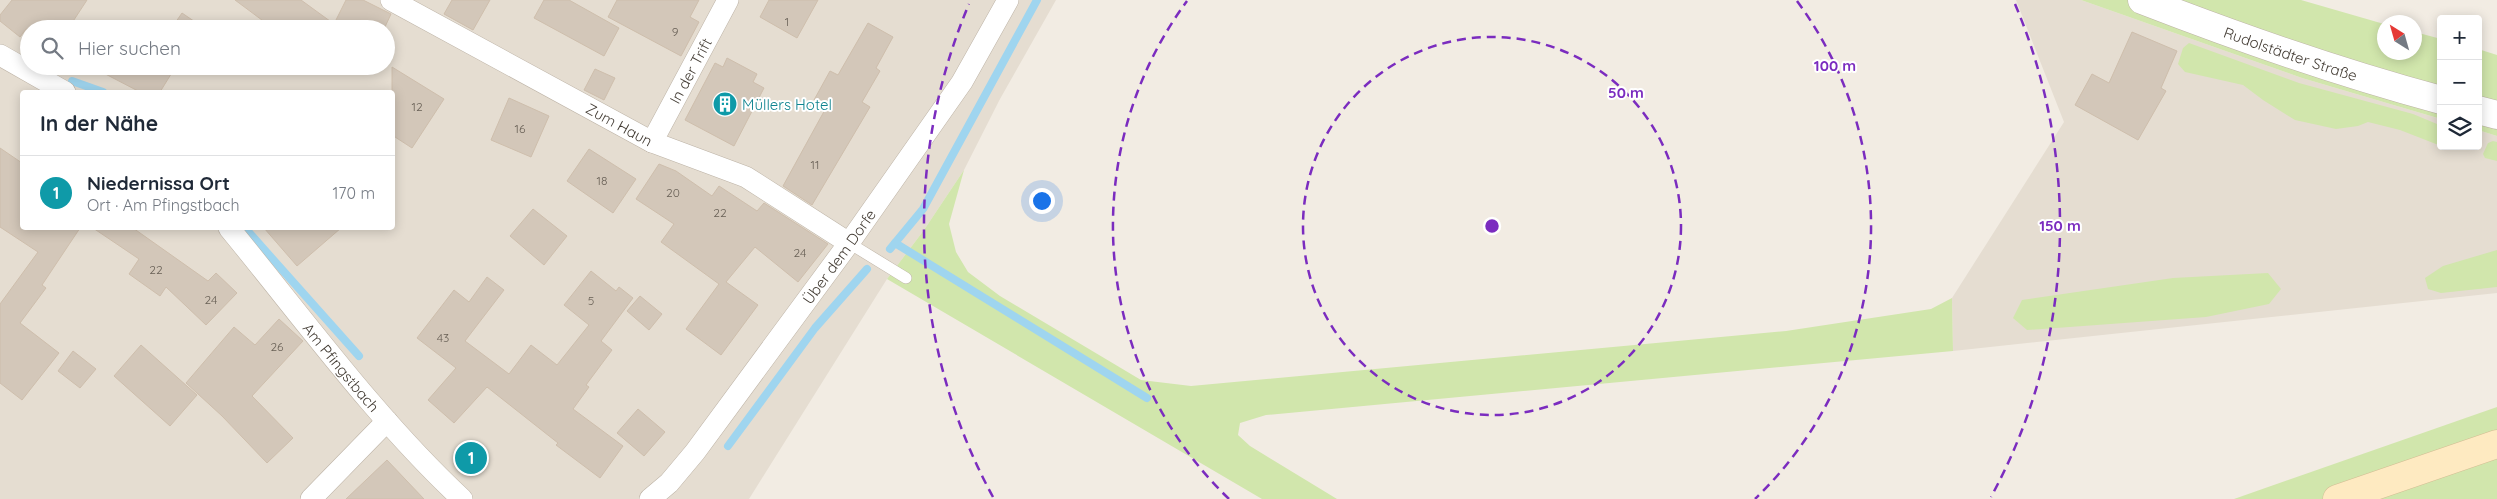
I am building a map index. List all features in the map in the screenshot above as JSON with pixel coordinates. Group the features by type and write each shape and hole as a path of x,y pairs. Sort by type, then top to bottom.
{"main road":[{"path":"2337,499 2497,444"}],"street":[{"name":"Zum Haun","path":"391,0 652,142 746,178 849,242"},
{"name":"In der Trift","path":"652,142 728,0"},
{"name":"Über dem Dorfe","path":"650,499 669,483 695,452 849,242 962,82 1008,0"},
{"name":"Rudolstädter Straße","path":"2142,0 2222,31 2397,88 2437,99"},
{"path":"0,55 20,66"},
{"path":"35,75 61,90"},
{"path":"2482,111 2497,115"},
{"name":"Am Pfingstbach","path":"231,230 387,421 429,468 462,499"},
{"path":"311,499 387,421"}],"lane":[{"path":"849,242 906,278"}],"shaded area":[{"path":"0,0 1056,0 1000,99 964,170 924,230 887,279 749,499 0,499"},
{"path":"2016,0 2081,0 2302,78 2437,118 2437,150 2482,150 2482,131 2497,136 2497,293 1953,351 1952,298 2064,122"}],"green space":[{"path":"2081,0 2301,0 2377,22 2377,60 2422,60 2422,34 2437,38 2437,118 2302,78"},
{"path":"2189,43 2299,83 2413,114 2437,124 2437,144 2400,130 2368,122 2358,126 2336,129 2295,120 2243,85 2185,72 2178,64 2183,48"},
{"path":"2482,50 2497,55 2497,136 2482,131"},
{"path":"2497,142 2497,161 2485,158 2483,154 2488,143"},
{"path":"964,170 949,224 956,252 968,272 1000,296 1141,380 1191,386 1786,331 1931,309 1952,298 1953,351 1266,415 1240,423 1238,435 1250,446 1337,499 1262,499 887,279 924,230"},
{"path":"2497,250 2497,287 2441,293 2428,289 2425,278 2443,266"},
{"path":"2268,273 2281,289 2269,304 2206,317 2027,330 2013,318 2022,300 2173,278"},
{"path":"2497,407 2497,499 2234,499"}],"building":[{"path":"12,0 87,0 74,20 20,20 20,37 0,21 0,15"},
{"path":"235,0 301,0 328,20 262,20"},
{"path":"346,0 363,0 391,14 388,20 336,20"},
{"path":"452,0 490,0 473,30 444,14"},
{"path":"544,0 569,0 619,28 604,56 534,18"},
{"path":"617,0 699,0 690,17 699,22 681,56 608,17"},
{"path":"769,0 818,0 797,38 760,17"},
{"path":"182,13 192,20 177,20"},
{"path":"868,23 893,37 876,68 880,71 862,102 870,107 812,205 783,186 827,106 814,100 830,71 838,75"},
{"path":"2132,32 2177,51 2161,88 2166,91 2138,140 2075,105 2092,74 2109,83"},
{"name":"Müllers Hotel","path":"727,58 757,74 753,82 764,88 734,146 685,120 715,63 723,67"},
{"path":"395,69 444,99 412,148 395,137 395,90 392,90 392,75 395,75"},
{"path":"595,69 615,78 604,100 584,90"},
{"path":"107,75 170,75 161,90 136,90"},
{"path":"509,98 549,116 531,157 491,140"},
{"path":"0,148 20,162 20,230 79,230 42,285 46,288 20,323 59,353 22,400 0,383 0,304 38,252 0,227"},
{"path":"589,149 636,179 613,213 567,181"},
{"path":"659,164 676,171 712,196 719,186 757,211 764,203 828,244 798,282 755,247 726,282 758,305 721,355 686,329 719,284 661,242 674,224 636,199"},
{"path":"533,209 567,236 544,265 510,236"},
{"path":"96,230 136,230 208,281 216,273 237,293 206,325 166,287 160,296 129,274 139,259"},
{"path":"266,230 339,230 297,266"},
{"path":"591,271 616,291 619,287 633,298 601,341 612,350 586,385 589,387 573,409 623,446 600,478 556,445 558,443 487,387 454,423 428,400 456,368 417,338 454,290 469,302 487,277 504,290 465,341 509,374 531,345 557,365 589,325 564,305"},
{"path":"640,296 662,314 649,330 627,311"},
{"path":"279,319 303,341 252,396 293,438 267,463 222,416 186,383 234,327 255,345"},
{"path":"141,345 197,395 170,426 114,376"},
{"path":"73,351 96,369 80,388 58,371"},
{"path":"638,409 665,432 644,456 617,433"},
{"path":"387,460 424,499 346,499"}],"waterway":[{"path":"890,249 923,209 1037,0"},
{"path":"72,81 97,90"},
{"path":"247,230 359,356"},
{"path":"895,243 1147,398"},
{"path":"728,446 815,328 867,269"}],"place":[{"name":"Müllers Hotel","path":"725,104"},
{"name":"Niedernissa Ort","path":"471,458"}]}
